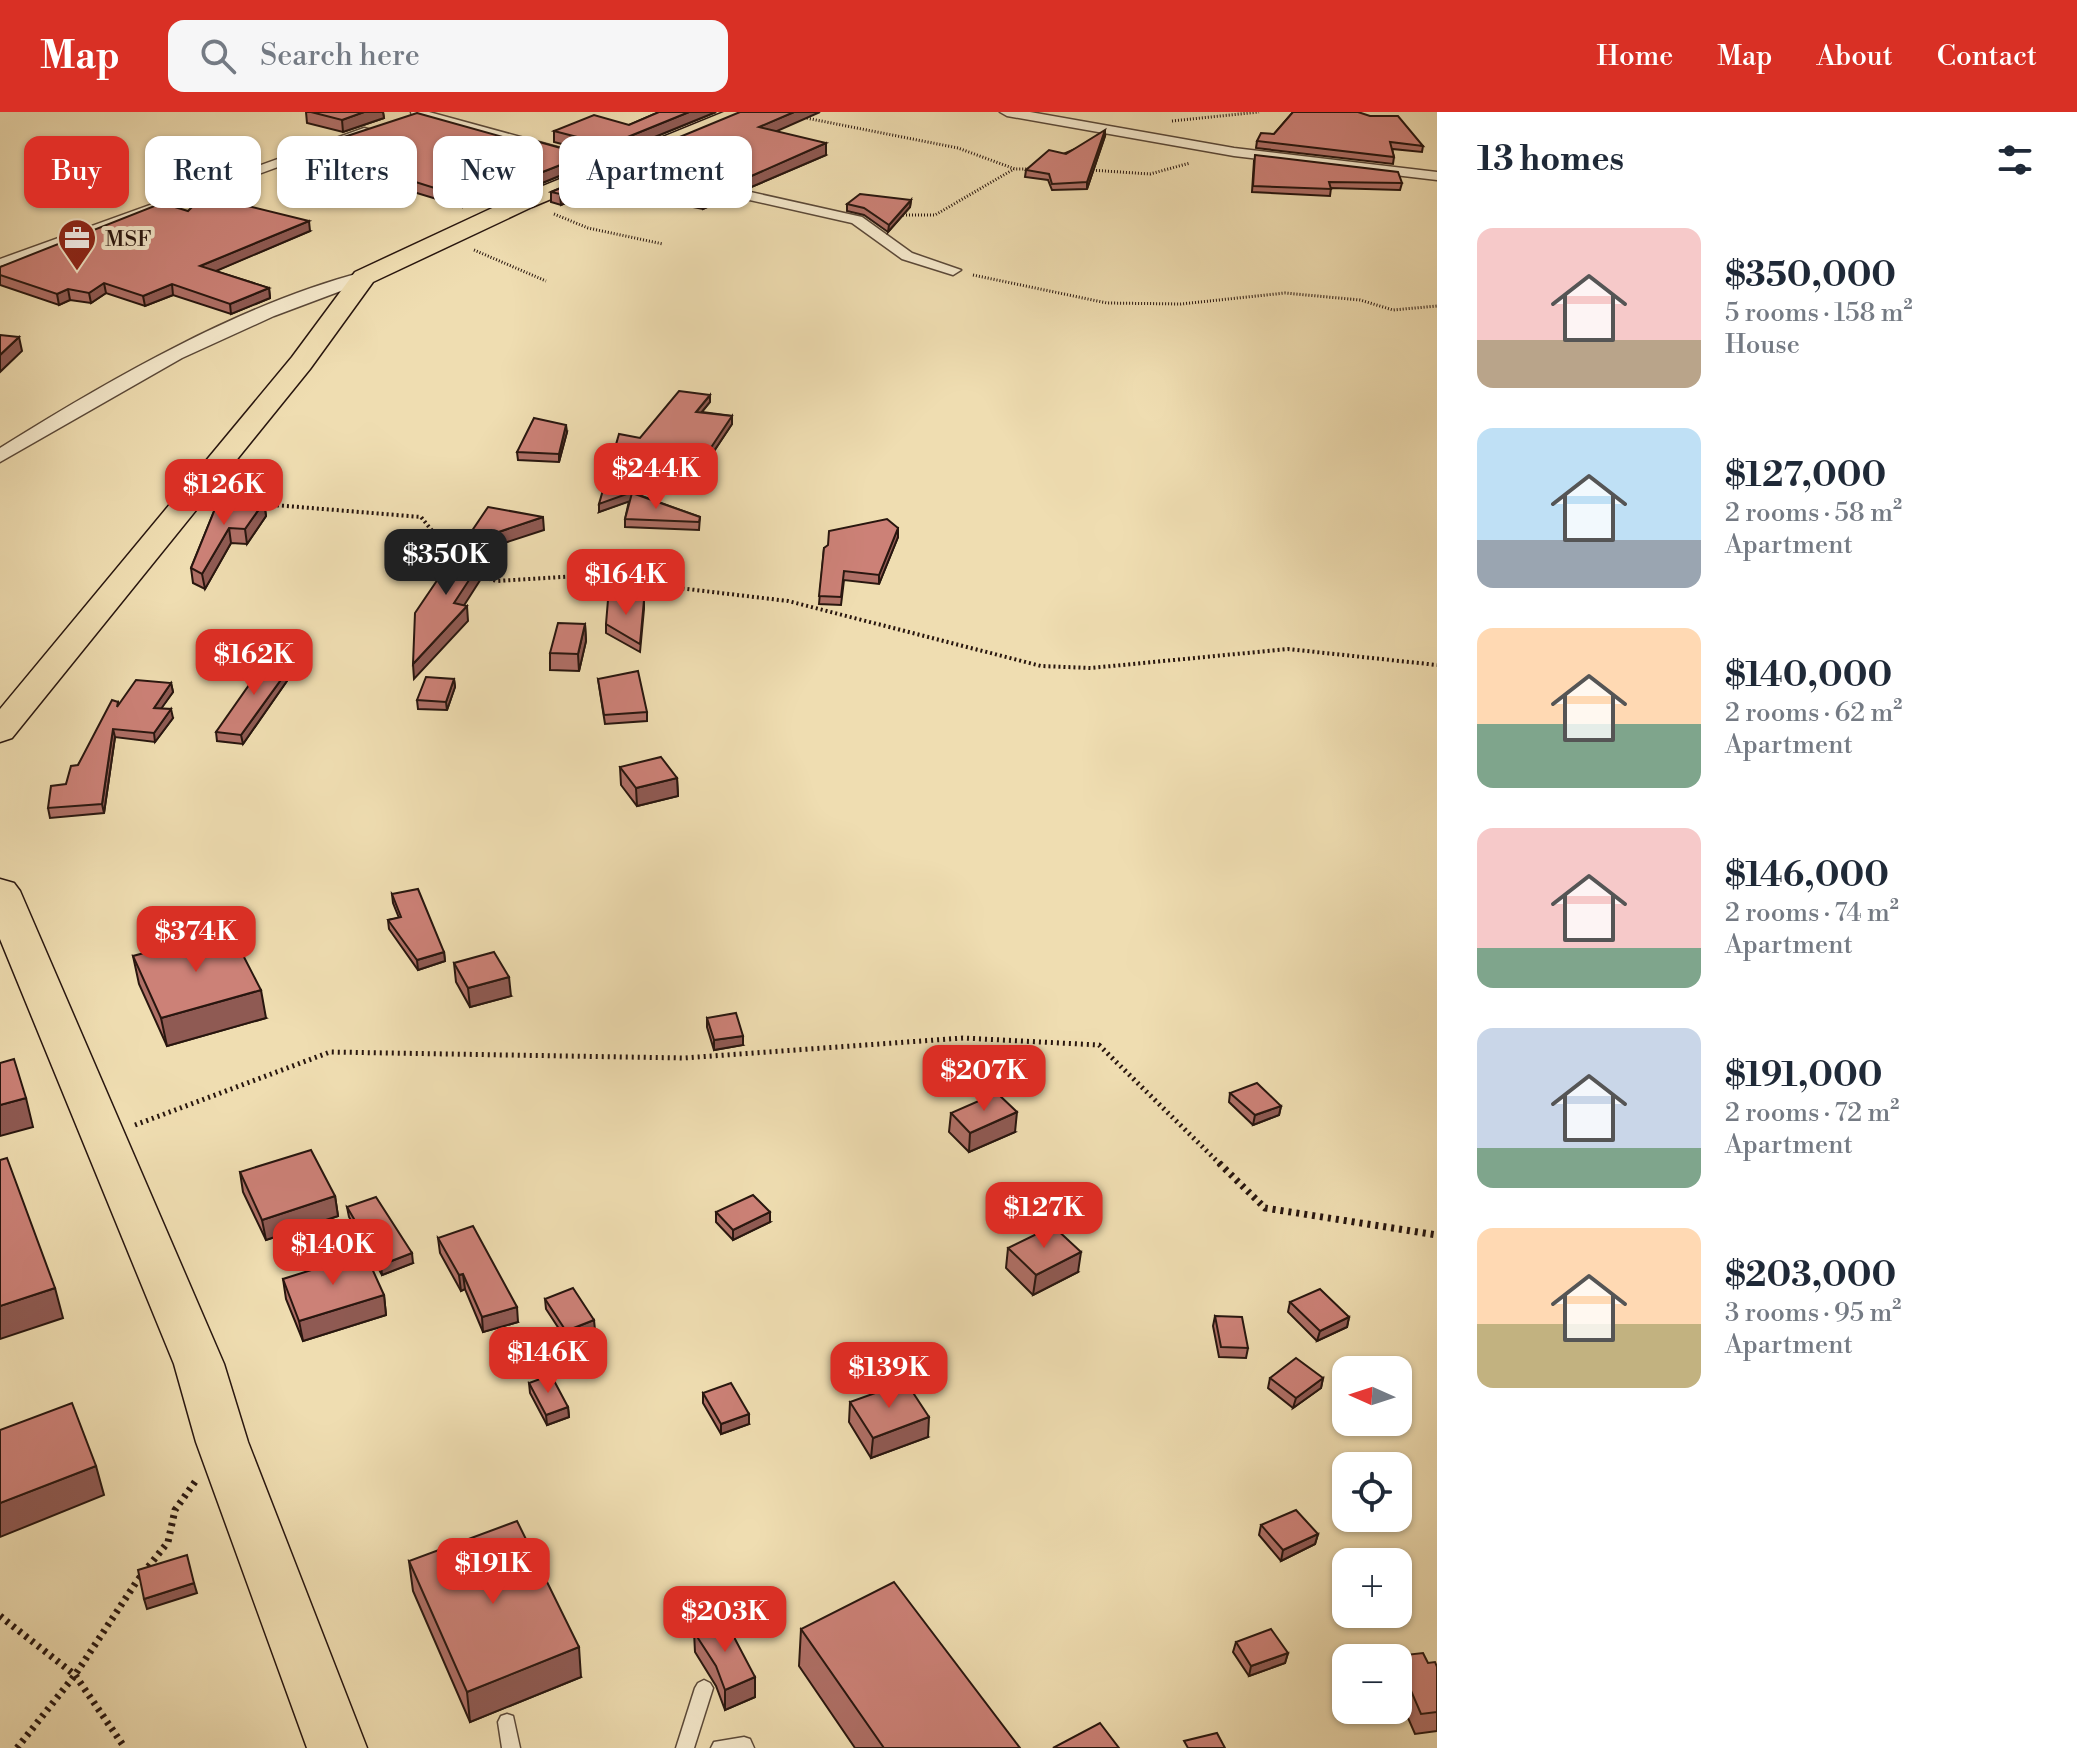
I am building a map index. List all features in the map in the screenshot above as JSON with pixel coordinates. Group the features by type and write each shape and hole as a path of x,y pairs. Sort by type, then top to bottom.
{"main road":[{"path":"682,136 733,113"},
{"path":"0,731 301,363 364,277 511,208"},
{"path":"0,891 10,947 104,1137 199,1364 222,1442 337,1748"}],"street":[{"path":"1007,112 1234,152 1437,176"},
{"path":"0,264 407,117 559,153"},
{"path":"752,196 857,220 907,256 953,270"},
{"path":"0,456 179,350 296,299 364,277"}],"lane":[{"path":"685,1748 704,1688"},
{"path":"507,1722 511,1748"},
{"path":"720,1748 744,1745 745,1748"}],"path":[{"path":"1165,121 1259,112"},
{"path":"797,117 818,118 958,148 1015,169 1043,169"},
{"path":"1085,170 1150,174 1234,152"},
{"path":"887,215 935,215 1015,169"},
{"path":"539,208 588,228 663,244"},
{"path":"449,236 546,281"},
{"path":"953,270 1107,303 1181,304 1285,293 1360,300 1393,310 1437,306"},
{"path":"250,504 421,517 457,561"},
{"path":"476,575 497,581 578,576 788,601 1041,666 1091,668 1288,649 1437,665"},
{"path":"104,1137 330,1052 684,1058 963,1038 1099,1045 1265,1208 1437,1235"},
{"path":"17,1748 75,1675 137,1581 168,1542 175,1510 222,1442"},
{"path":"0,1616 75,1675 125,1748"}],"building":[{"path":"311,112 364,112 342,120"},
{"path":"659,112 689,112 630,136 573,136 554,131 594,115 629,125"},
{"path":"740,112 794,112 759,127 826,143 752,176 752,136 682,136"},
{"path":"1293,112 1358,112 1370,116 1398,116 1423,146 1390,142 1394,157 1257,141 1261,133 1274,134"},
{"path":"417,113 499,136 433,136 433,188 417,182 417,136 347,136"},
{"path":"1105,130 1087,182 1052,184 1049,174 1026,170 1049,150 1066,154"},
{"path":"543,143 559,148 559,166 543,172"},
{"path":"1255,155 1398,172 1402,183 1329,182 1331,189 1253,186"},
{"path":"860,194 911,200 889,225 864,208 847,204"},
{"path":"149,208 188,211 191,208 256,208 309,221 200,266 269,288 230,304 172,284 143,296 104,283 89,293 68,289 57,294 0,275 0,267"},
{"path":"0,335 19,337 0,355"},
{"path":"679,391 710,395 696,412 732,416 712,446 693,462 648,452 638,490 599,504 619,434 640,438"},
{"path":"534,418 566,425 559,454 517,452"},
{"path":"632,493 700,517 699,522 625,519"},
{"path":"219,499 264,502 245,529 229,528 202,574 191,568"},
{"path":"488,507 543,517 463,544"},
{"path":"887,519 898,528 879,575 844,571 841,597 819,596 829,531"},
{"path":"461,545 492,545 454,603 467,606 413,664 415,613"},
{"path":"608,600 644,600 640,644 606,624"},
{"path":"558,623 585,624 578,654 550,653"},
{"path":"270,655 288,670 241,735 216,732"},
{"path":"638,671 647,712 604,715 598,679"},
{"path":"426,677 454,679 446,702 417,700"},
{"path":"136,680 171,683 154,708 171,709 154,733 113,729 102,804 48,808 51,786 66,784 71,766 78,765 112,700 118,702 117,707"},
{"path":"661,757 677,778 636,788 620,767"},
{"path":"418,889 444,952 417,960 388,920 401,917 392,894"},
{"path":"230,930 261,990 161,1018 133,956"},
{"path":"494,952 509,977 468,988 454,963"},
{"path":"736,1013 743,1036 714,1040 707,1018"},
{"path":"14,1059 26,1098 0,1105 0,1063"},
{"path":"1257,1083 1281,1106 1255,1115 1230,1093"},
{"path":"997,1093 1017,1112 970,1133 951,1113"},
{"path":"311,1150 335,1196 262,1220 240,1172"},
{"path":"7,1158 55,1288 0,1306 0,1160"},
{"path":"753,1195 770,1212 733,1230 716,1212"},
{"path":"376,1197 412,1253 381,1265 347,1207"},
{"path":"473,1226 517,1307 482,1317 463,1274 459,1275 438,1238"},
{"path":"1053,1226 1081,1252 1036,1275 1008,1248"},
{"path":"365,1253 384,1295 299,1321 283,1279"},
{"path":"573,1288 594,1320 566,1331 545,1299"},
{"path":"1320,1289 1349,1317 1320,1331 1290,1302"},
{"path":"1215,1316 1242,1317 1248,1348 1221,1347"},
{"path":"1296,1358 1323,1378 1296,1398 1270,1378"},
{"path":"551,1375 568,1407 546,1415 529,1383"},
{"path":"906,1382 929,1417 873,1438 850,1402"},
{"path":"731,1383 749,1414 721,1424 703,1393"},
{"path":"72,1403 96,1466 0,1503 0,1430"},
{"path":"1296,1510 1318,1534 1283,1550 1261,1525"},
{"path":"517,1521 579,1647 467,1692 409,1561"},
{"path":"187,1555 194,1583 144,1599 138,1570"},
{"path":"894,1582 1020,1748 884,1748 801,1629"},
{"path":"725,1620 755,1677 725,1690 716,1666 694,1632"},
{"path":"1271,1629 1288,1653 1251,1666 1236,1642"},
{"path":"1423,1653 1428,1663 1435,1662 1437,1712 1421,1714 1412,1693 1412,1654"},
{"path":"1100,1723 1119,1748 1053,1748"},
{"path":"1217,1733 1225,1748 1188,1748 1184,1741"}],"place":[{"name":"MSF","path":"77,272"}]}
